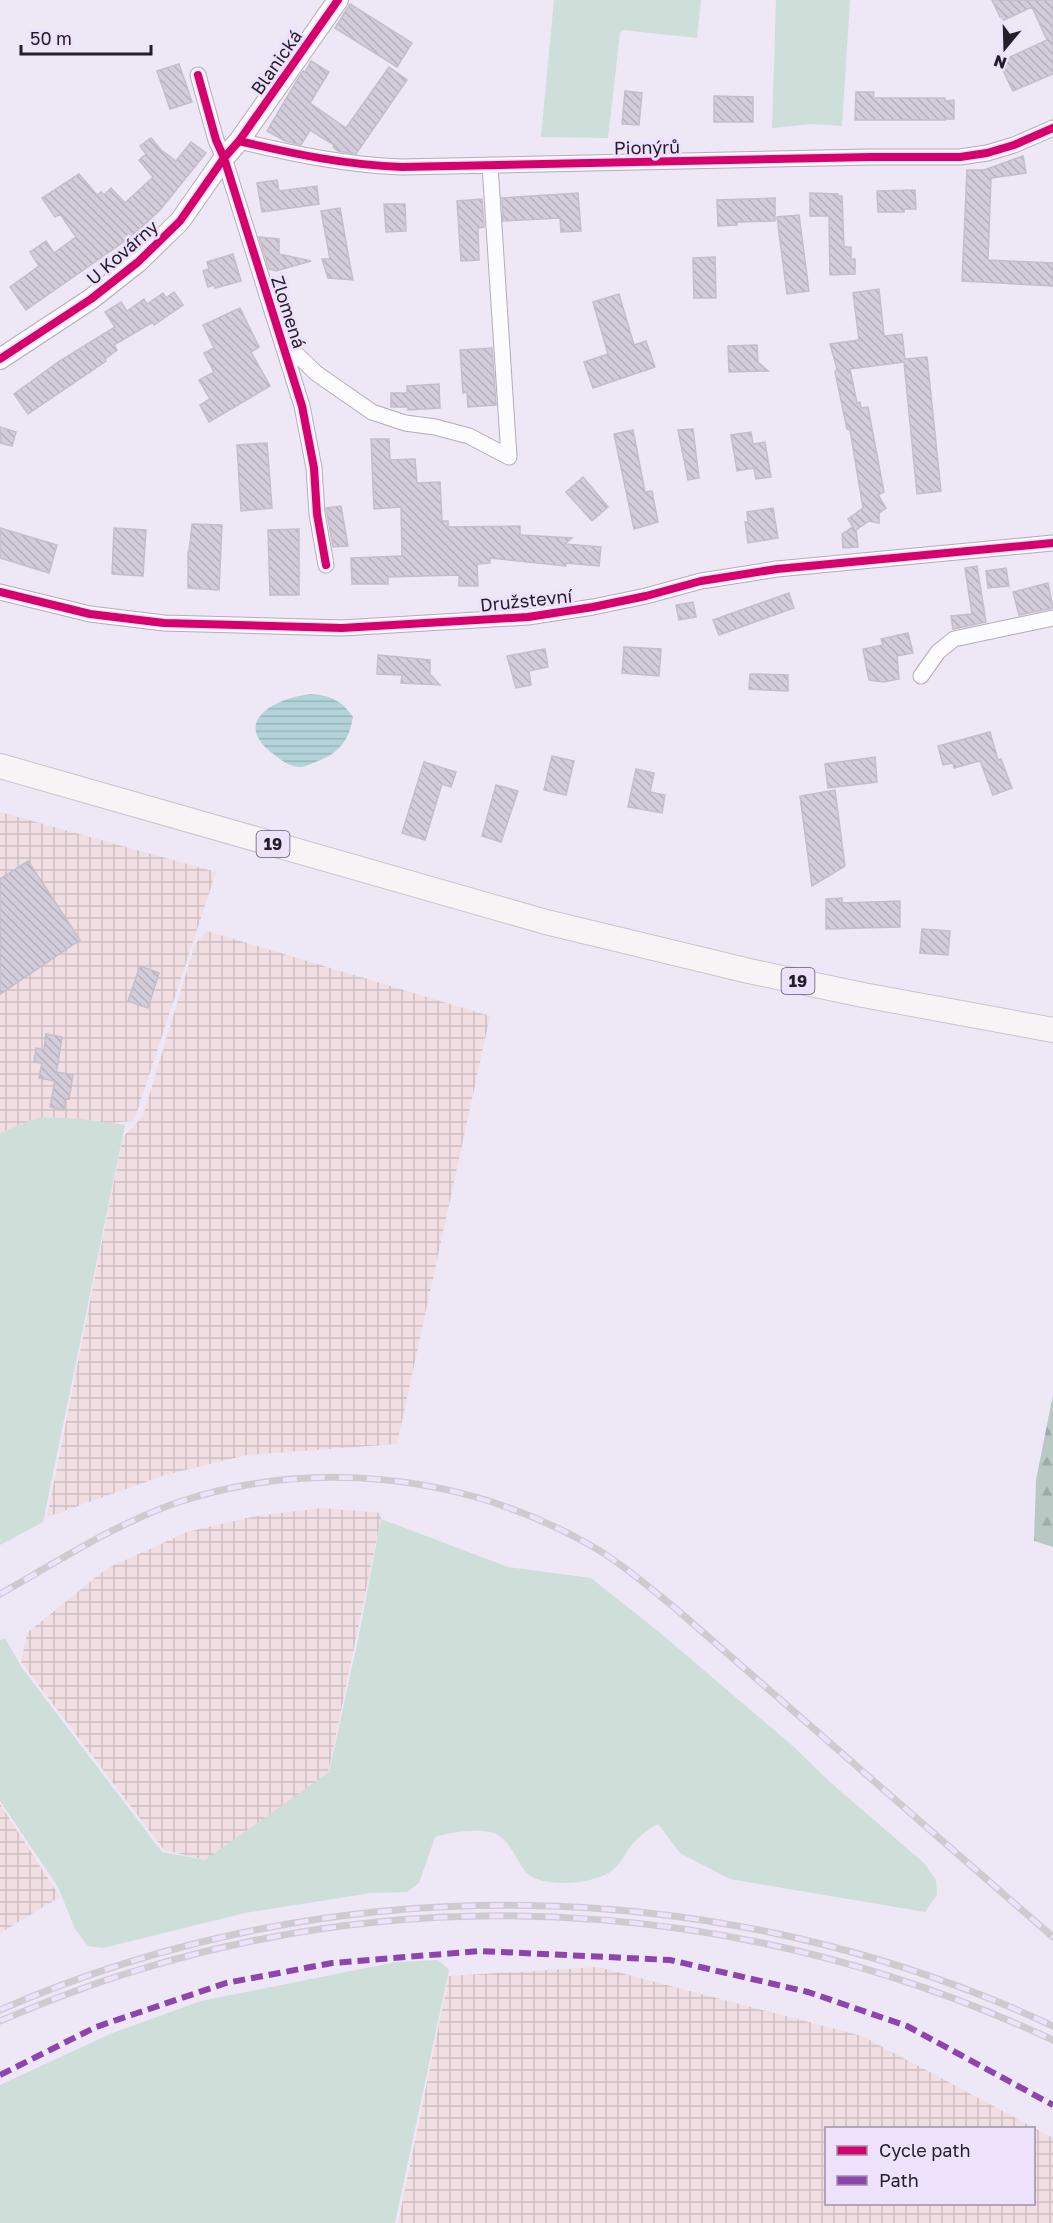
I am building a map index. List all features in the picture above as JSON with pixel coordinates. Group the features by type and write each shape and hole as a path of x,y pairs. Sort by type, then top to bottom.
{"main road":[{"name":"19","path":"0,766 546,922 749,971 863,995 1053,1030"}],"street":[{"name":"Blanická","path":"239,141 338,0"},
{"name":"Zlomená","path":"198,75 216,140 225,158 302,406 312,458 317,514 326,565"},
{"name":"Pionýrů","path":"239,141 316,159 372,166 490,165 960,157 987,153 1014,145 1053,128"},
{"name":"U Kovárny","path":"0,359 91,299 138,262 180,221 239,141"},
{"name":"Zlomená","path":"283,342 316,373 372,412 405,423 435,427 469,436 509,457 490,165"},
{"name":"Družstevní","path":"0,592 90,614 164,623 342,628 528,617 646,596 700,581 777,569 1053,543"},
{"path":"921,676 938,652 954,639 1053,618"}],"shaded area":[{"path":"554,0 701,0 697,38 623,30 620,33 608,138 541,137"},
{"path":"776,0 850,0 842,126 813,124 772,128"},
{"path":"311,694 325,696 340,703 353,717 351,725 343,744 333,753 301,767 287,764 262,744 256,733 256,722 271,706 297,696"},
{"path":"0,812 216,872 134,1121 108,1123 40,1117 0,1133"},
{"path":"207,931 490,1016 397,1444 247,1455 165,1475 47,1517 123,1137 143,1116 195,944"},
{"path":"40,1117 82,1119 125,1125 43,1522 0,1545 0,1133"},
{"path":"322,1508 382,1513 328,1773 206,1860 164,1850 21,1662 27,1633 106,1569 187,1532 256,1516"},
{"path":"381,1519 508,1567 591,1578 659,1632 794,1747 831,1783 924,1863 936,1880 937,1895 925,1912 730,1879 680,1853 658,1824 636,1840 610,1872 580,1882 555,1883 543,1881 526,1872 509,1845 500,1836 494,1833 472,1831 435,1837 419,1883 407,1892 371,1893 245,1913 103,1948 88,1946 75,1929 58,1887 0,1801 0,1640 5,1638 22,1668 162,1852 205,1860 329,1772 359,1635"},
{"path":"0,1804 60,1897 0,1933"},
{"path":"438,1960 449,1970 395,2223 0,2223 0,2085 110,2034 201,2001 396,1962"},
{"path":"598,1967 862,2036 1032,2127 825,2127 825,2205 1035,2205 1035,2128 1053,2138 1053,2223 398,2223 449,1976"}],"green space":[{"path":"1053,1395 1053,1547 1034,1541 1036,1480"}],"building":[{"path":"992,0 1053,0 1053,74 1013,91 999,62 1047,40 1032,7 1002,21"},
{"path":"350,4 412,43 397,67 335,28"},
{"path":"311,61 329,72 310,103 346,128 389,67 407,80 356,154 338,151 333,147 334,145 310,130 301,145 285,141 267,131"},
{"path":"179,64 192,102 170,109 157,71"},
{"path":"625,91 642,93 639,125 622,124"},
{"path":"856,92 874,92 873,98 954,100 954,119 855,120"},
{"path":"714,96 753,97 753,122 714,122"},
{"path":"151,138 161,150 176,161 191,142 206,153 160,210 132,236 26,310 10,287 39,266 30,252 46,241 54,253 76,237 60,214 55,217 42,198 79,174 97,195 101,192 104,195 111,188 125,203 153,177 139,160 146,154 140,146"},
{"path":"1023,156 1026,173 991,178 988,260 1053,263 1053,286 962,281 967,170 984,170"},
{"path":"277,180 279,191 317,186 319,204 262,212 257,183"},
{"path":"915,190 916,209 904,209 904,212 878,212 877,191"},
{"path":"578,193 581,231 561,232 560,218 503,221 502,198"},
{"path":"810,193 842,196 844,247 851,247 851,259 855,259 855,274 830,275 829,216 810,216"},
{"path":"775,198 775,221 737,222 737,225 718,226 717,200"},
{"path":"482,199 484,227 478,228 479,260 461,261 457,201"},
{"path":"384,204 405,204 406,231 386,232"},
{"path":"340,208 353,280 328,278 322,259 330,259 321,211"},
{"path":"799,215 809,291 787,294 777,217"},
{"path":"259,237 279,239 279,254 311,261 276,271 269,269"},
{"path":"233,254 241,281 215,288 214,285 208,287 203,271 209,269 207,262"},
{"path":"715,257 716,298 694,298 693,258"},
{"path":"879,289 884,336 902,334 905,359 927,357 941,491 917,494 904,362 850,369 857,403 860,402 861,408 868,407 884,492 878,495 886,508 879,513 879,523 869,521 856,530 858,547 843,548 842,534 853,527 848,519 863,508 850,430 847,429 835,372 837,369 830,344 859,340 853,293"},
{"path":"174,292 183,305 154,325 153,322 114,345 117,350 105,359 106,361 28,414 14,394 58,362 115,327 105,312 121,302 127,311 144,299 147,304 163,293 166,298"},
{"path":"619,294 634,345 646,341 655,367 593,388 584,362 608,354 593,302"},
{"path":"240,308 259,347 251,352 270,386 209,422 200,405 210,399 199,380 214,372 204,353 214,348 203,325"},
{"path":"757,345 758,362 768,371 729,372 728,346"},
{"path":"492,348 496,405 468,407 467,392 463,393 460,350"},
{"path":"439,384 440,408 408,410 408,407 391,407 391,393 407,393 407,386"},
{"path":"0,427 16,432 12,446 0,443"},
{"path":"693,429 699,478 688,480 678,430"},
{"path":"633,430 645,492 652,491 658,522 634,529 614,434"},
{"path":"751,432 753,444 765,442 771,477 756,479 754,468 737,471 731,435"},
{"path":"371,439 389,439 390,460 415,459 417,483 440,482 442,521 448,521 448,527 520,526 520,535 572,538 565,544 601,547 599,566 566,563 566,566 490,558 490,563 477,564 478,586 459,586 459,575 388,577 388,584 352,584 351,558 402,556 401,507 374,509"},
{"path":"267,443 272,508 241,511 237,445"},
{"path":"583,477 608,507 592,521 566,492"},
{"path":"341,506 348,546 333,547 326,508"},
{"path":"773,508 778,538 748,543 745,522 748,522 747,512"},
{"path":"192,524 222,525 219,590 188,588 188,552"},
{"path":"0,528 57,545 49,573 0,558"},
{"path":"114,528 146,530 143,576 112,574"},
{"path":"299,529 299,595 270,595 268,530"},
{"path":"977,566 986,622 953,629 951,616 972,614 965,568"},
{"path":"1006,568 1009,586 988,588 986,571"},
{"path":"1048,583 1053,608 1019,615 1013,592"},
{"path":"789,593 794,608 719,635 713,620"},
{"path":"693,602 696,617 679,620 676,605"},
{"path":"908,633 913,653 897,656 899,679 884,682 869,680 863,649 883,645 881,639"},
{"path":"624,647 661,649 659,676 622,673"},
{"path":"545,649 548,667 529,671 531,685 516,688 507,656"},
{"path":"378,655 430,660 430,674 440,685 401,683 402,675 377,674"},
{"path":"750,674 788,675 788,691 749,689"},
{"path":"990,732 998,760 1001,759 1012,788 993,795 980,761 954,768 953,763 943,765 938,746"},
{"path":"552,756 574,761 566,795 544,790"},
{"path":"875,757 877,782 828,788 825,764"},
{"path":"424,762 456,772 451,787 442,784 425,840 402,833"},
{"path":"636,769 654,773 650,792 665,795 662,813 628,807"},
{"path":"496,785 518,791 501,842 482,836"},
{"path":"835,790 845,866 812,886 800,796"},
{"path":"28,861 80,940 0,994 0,879"},
{"path":"842,898 842,903 900,901 900,927 826,929 826,899"},
{"path":"922,929 950,931 948,955 920,953"},
{"path":"140,966 159,973 148,1008 128,1001"},
{"path":"46,1034 62,1037 56,1072 73,1075 69,1099 66,1098 64,1110 50,1107 55,1081 39,1078 42,1063 34,1062 36,1048 44,1050"}],"railway":[{"path":"0,1594 89,1543 135,1520 182,1501 232,1488 282,1480 333,1477 384,1480 435,1487 484,1500 533,1517 579,1539 628,1571 675,1608 1053,1937"},
{"path":"0,2010 128,1962 259,1929 393,1910 528,1906 663,1915 796,1938 927,1975 1053,2026"},
{"path":"0,2021 120,1975 253,1941 369,1923 486,1916 602,1920 717,1934 831,1959 943,1995 1053,2040"}],"marked path":[{"path":"0,2075 96,2027 226,1983 332,1963 480,1951 670,1960 808,1992 907,2026 1053,2105"}],"cycle path":[{"path":"0,359 91,299 138,262 180,221 338,0"},
{"path":"198,75 216,140 224,158 302,406 314,468 317,514 326,565"},
{"path":"239,141 320,158 402,167 960,157 987,153 1014,145 1053,128"},
{"path":"0,592 90,614 164,623 342,628 528,617 646,596 701,581 777,569 1053,543"}]}
